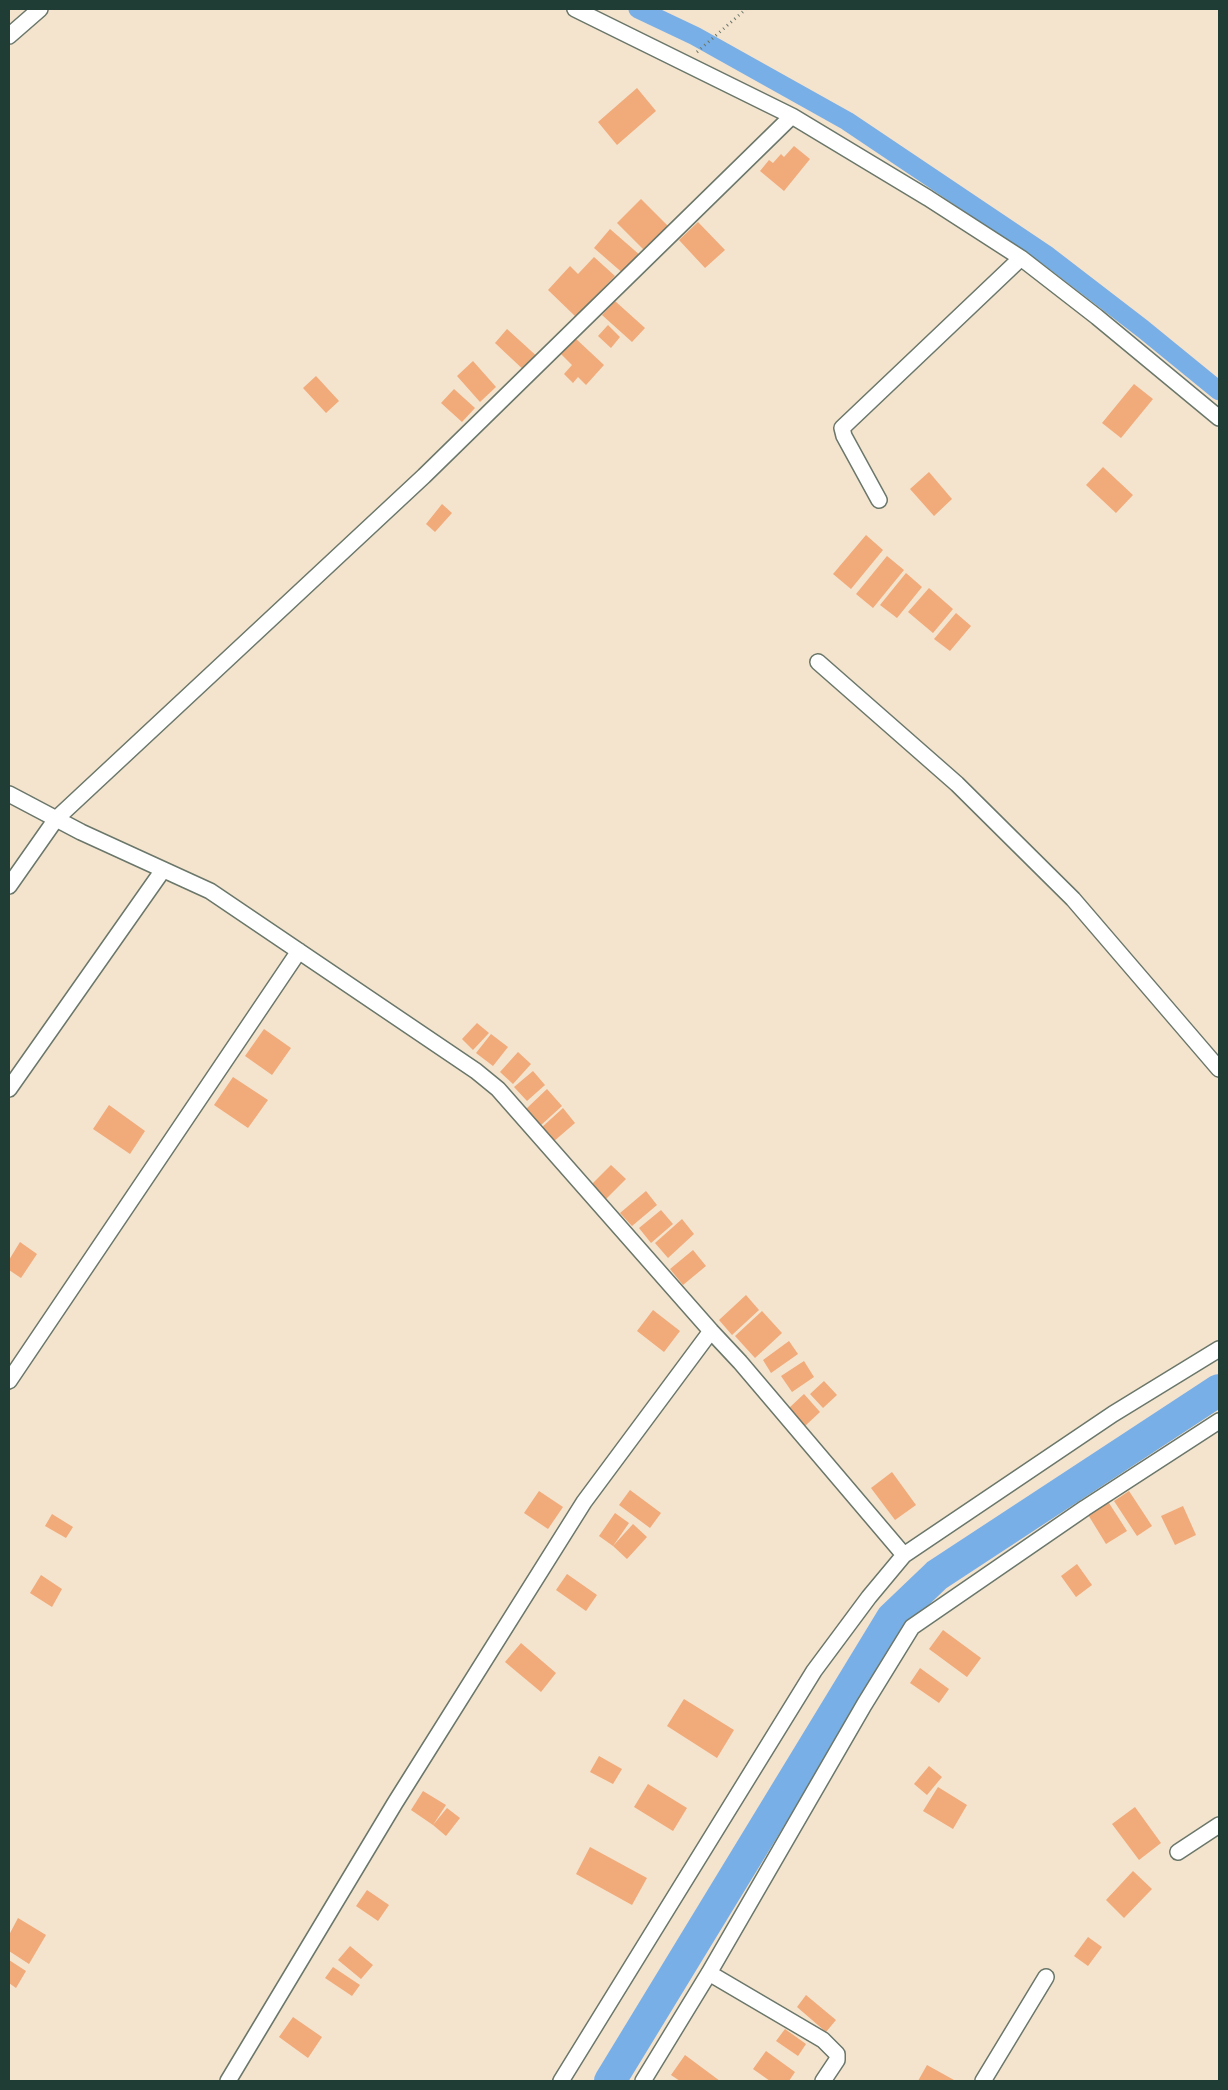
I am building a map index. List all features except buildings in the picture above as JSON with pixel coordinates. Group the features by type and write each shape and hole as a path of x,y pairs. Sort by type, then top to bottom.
{"street":[{"path":"9,36 40,9"},
{"path":"575,9 792,116 928,198 1021,258 1097,317 1219,418"},
{"path":"9,886 56,819 424,476 792,116"},
{"path":"879,500 844,436 842,428 1021,258"},
{"path":"818,662 957,784 1073,899 1219,1069"},
{"path":"9,794 56,819 210,891 476,1071 498,1089 710,1331 740,1362 904,1555"},
{"path":"9,1089 163,870"},
{"path":"9,1381 299,951"},
{"path":"228,2081 395,1803 584,1502 710,1331"},
{"path":"561,2081 814,1671 868,1597 904,1555 1113,1414 1219,1349"},
{"path":"643,2081 709,1973 864,1705 912,1627 1085,1508 1219,1421"},
{"path":"1178,1852 1219,1825"},
{"path":"709,1973 823,2040 837,2054 837,2060 823,2081"},
{"path":"983,2081 1046,1977"}],"path":[{"path":"696,53 746,9"}],"waterway":[{"path":"638,9 695,36 847,121 1048,256 1143,329 1219,391"},
{"path":"610,2081 892,1618 937,1575 1219,1390"}]}
